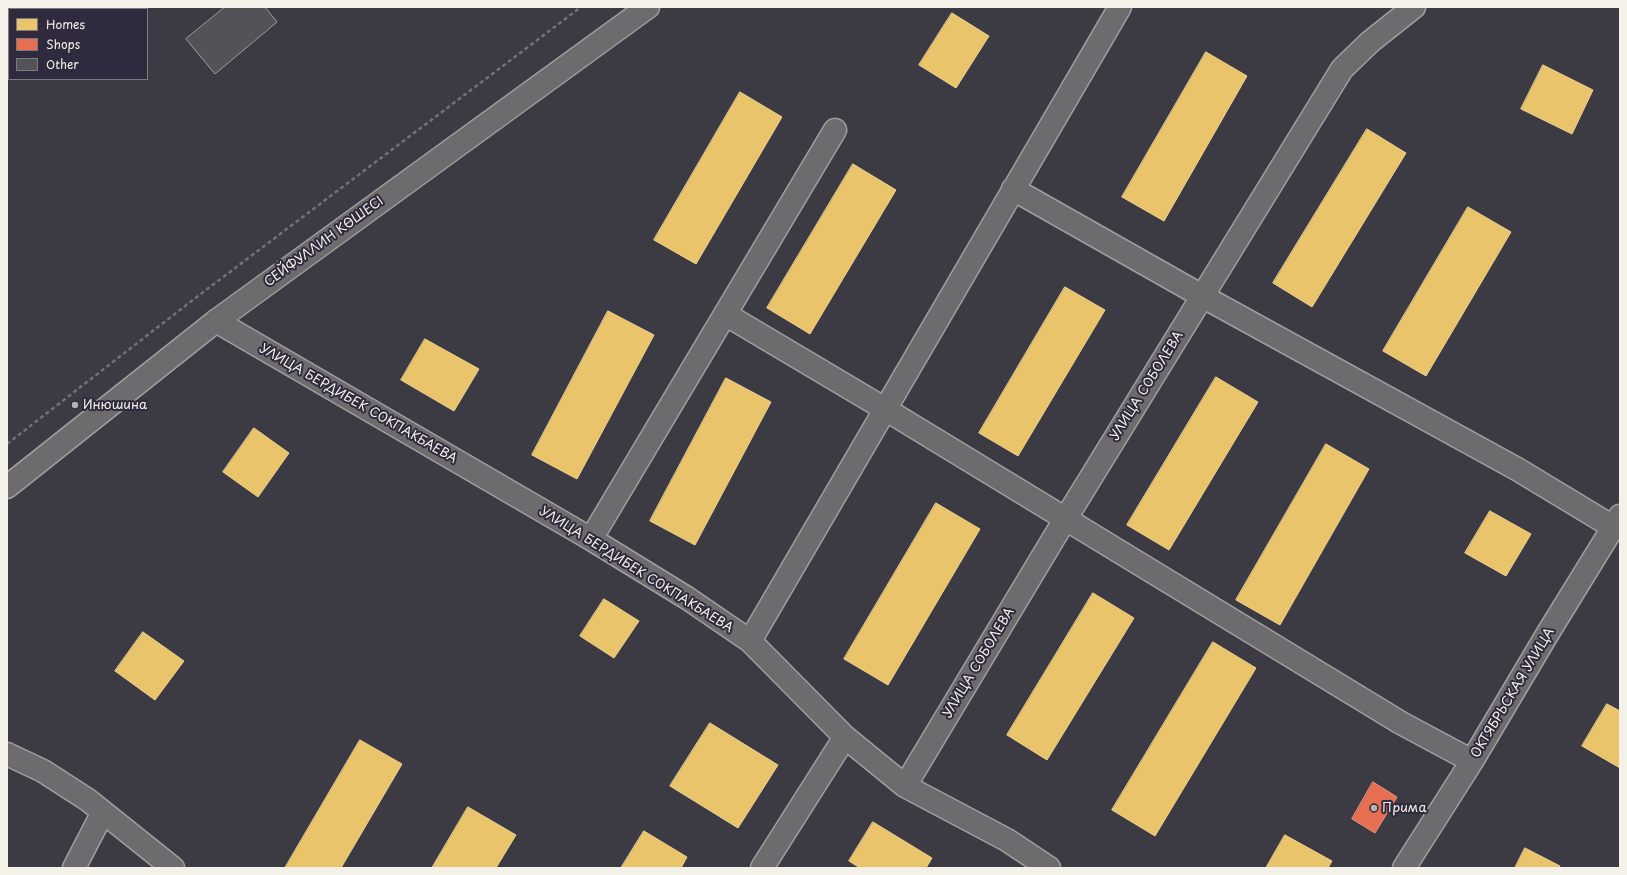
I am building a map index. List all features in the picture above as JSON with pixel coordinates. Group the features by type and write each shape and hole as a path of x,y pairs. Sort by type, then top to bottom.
{"street":[{"name":"СЕЙФУЛЛИН КӨШЕСІ","path":"7,487 216,321 648,7"},
{"path":"750,641 1120,7"},
{"name":"УЛИЦА СОБОЛЕВА","path":"905,786 1065,520 1342,69 1370,42 1414,7"},
{"path":"591,539 835,130"},
{"path":"1013,188 1202,296 1517,469 1617,521"},
{"path":"725,314 885,409 1065,520 1401,723 1472,762"},
{"name":"УЛИЦА БЕРДИБЕК СОКПАКБАЕВА","path":"216,321 591,539 687,598 750,641 845,736 905,786 1006,840 1043,866"},
{"name":"ОКТЯБРЬСКАЯ УЛИЦА","path":"1404,868 1472,762 1548,633 1617,521"},
{"path":"762,868 845,736"},
{"path":"7,754 43,771 88,800 173,868"},
{"path":"74,868 103,812"}],"path":[{"path":"7,444 198,296 581,7"}],"building: Homes":[{"path":"952,13 989,36 956,88 919,65"},
{"path":"1206,52 1247,76 1164,221 1122,197"},
{"path":"1543,65 1593,90 1572,134 1521,109"},
{"path":"740,92 782,117 696,264 654,240"},
{"path":"1367,129 1406,153 1312,307 1273,283"},
{"path":"853,164 896,190 810,334 767,308"},
{"path":"1468,207 1511,232 1426,376 1383,351"},
{"path":"1065,287 1105,310 1018,456 979,433"},
{"path":"608,311 654,335 577,479 532,455"},
{"path":"425,339 479,369 454,411 401,380"},
{"path":"1216,377 1258,402 1169,550 1127,525"},
{"path":"726,378 771,402 695,545 650,521"},
{"path":"254,428 289,453 258,497 223,472"},
{"path":"1326,444 1369,469 1280,625 1236,600"},
{"path":"936,503 980,529 888,685 844,659"},
{"path":"1490,511 1531,534 1506,576 1465,553"},
{"path":"1093,593 1134,618 1047,760 1007,735"},
{"path":"604,599 639,621 614,658 580,636"},
{"path":"143,632 184,661 155,700 115,671"},
{"path":"1213,642 1256,668 1155,836 1112,810"},
{"path":"1607,704 1620,711 1620,768 1582,746"},
{"path":"710,723 778,765 738,828 670,786"},
{"path":"360,740 402,764 341,868 285,868"},
{"path":"468,807 516,835 496,868 432,868"},
{"path":"873,822 932,858 926,868 860,868 849,861"},
{"path":"644,831 687,857 681,868 621,868"},
{"path":"1285,835 1332,861 1328,868 1266,868"},
{"path":"1525,848 1560,866 1559,868 1515,868"}],"building: Shops":[{"name":"Прима","path":"1373,782 1397,797 1375,833 1352,819"}],"building: Other":[{"path":"225,7 265,7 277,22 215,74 186,39"}],"place":[{"name":"Инюшина","path":"75,405"},
{"name":"Прима","path":"1374,808"}]}
